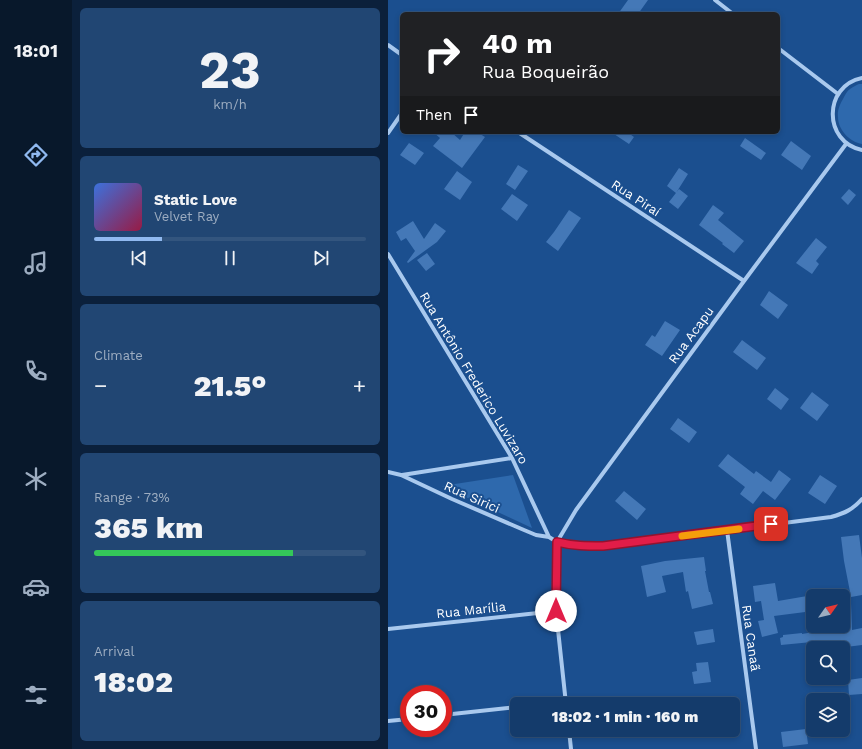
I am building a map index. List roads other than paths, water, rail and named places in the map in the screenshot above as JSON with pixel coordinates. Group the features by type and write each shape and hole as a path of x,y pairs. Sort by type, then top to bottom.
{"street":[{"path":"715,0 731,12"},
{"path":"388,46 400,54"},
{"path":"780,50 838,94"},
{"path":"862,78 856,79 846,85 838,94 833,104 832,115 834,126 839,136 846,144 862,150"},
{"path":"388,133 400,116"},
{"name":"Rua Piraí","path":"521,134 744,281"},
{"name":"Rua Acapu","path":"557,542 581,504 846,144"},
{"name":"Rua Antônio Frederico Luvizaro","path":"388,254 512,458 549,537"},
{"path":"401,475 512,458"},
{"name":"Rua Sirici","path":"388,472 401,475 452,499 536,535 549,537"},
{"path":"549,537 557,542 569,545 603,546 831,517 855,507 862,499"},
{"name":"Rua Canaã","path":"727,530 756,749"},
{"path":"557,542 556,611 565,697"},
{"name":"Rua Marília","path":"388,629 556,611"},
{"path":"452,714 510,708"},
{"path":"388,721 400,720"},
{"path":"570,737 571,749"}]}
